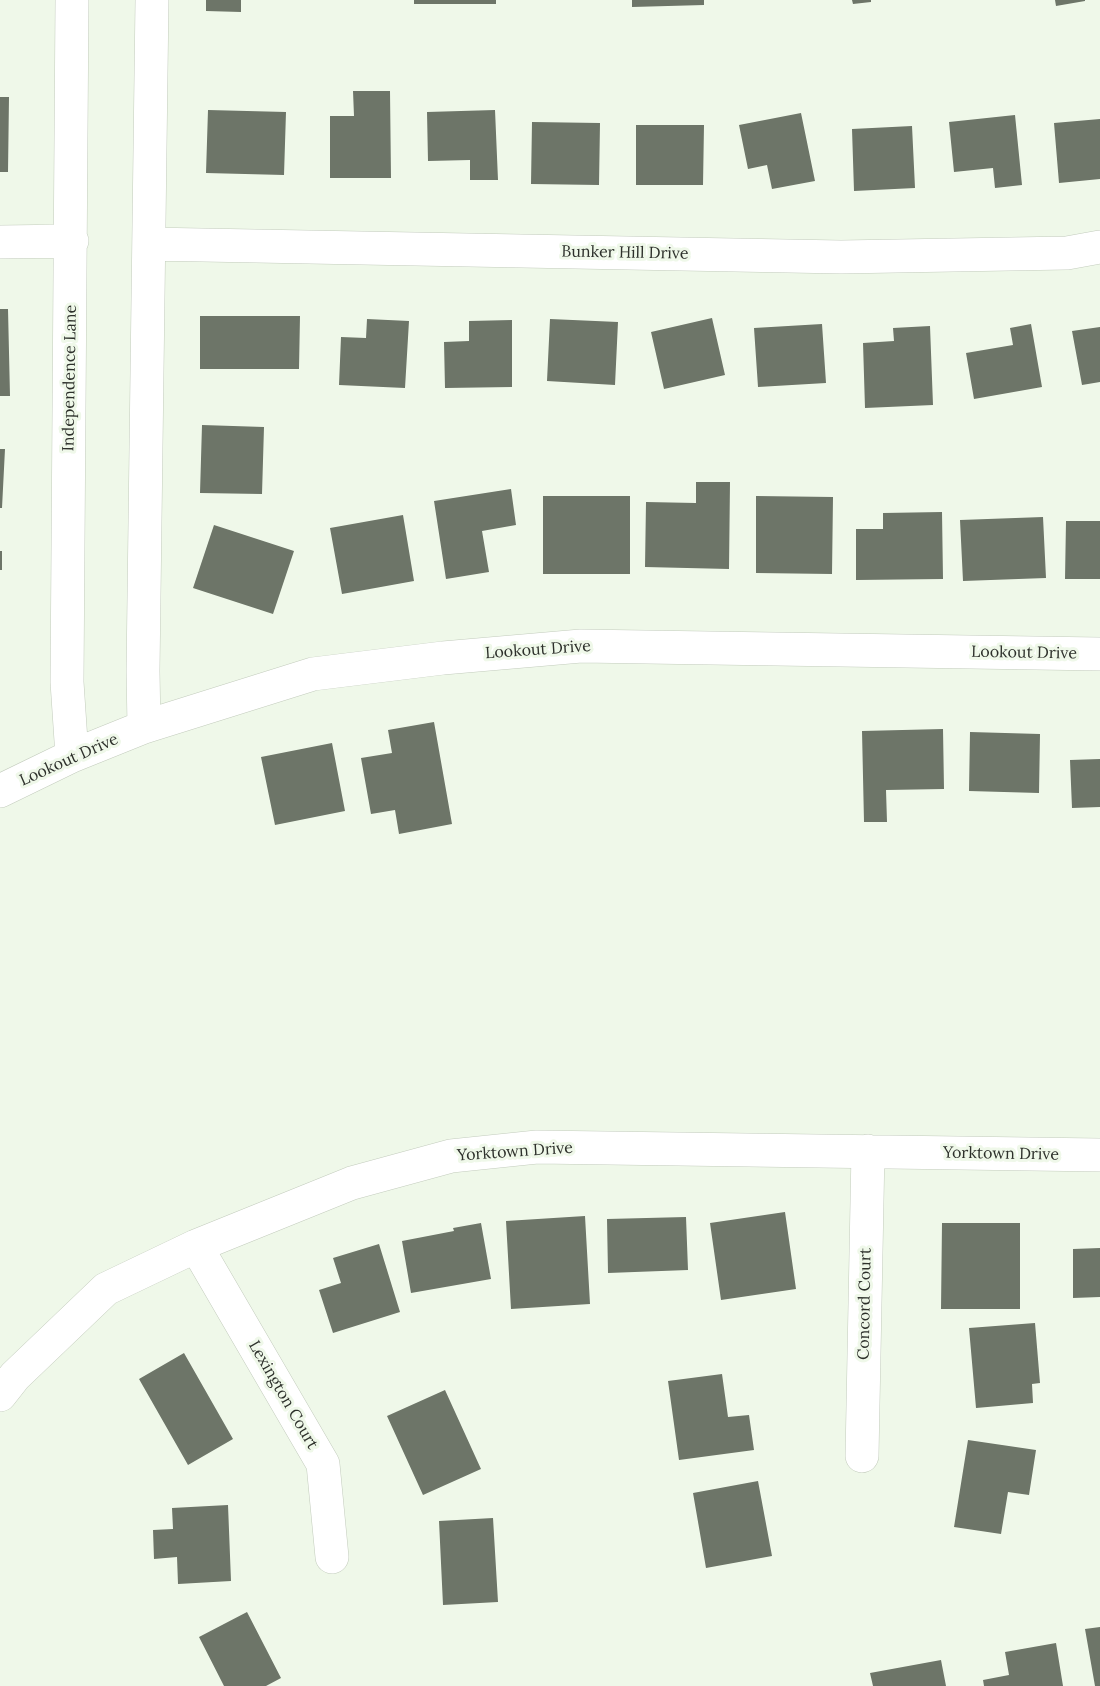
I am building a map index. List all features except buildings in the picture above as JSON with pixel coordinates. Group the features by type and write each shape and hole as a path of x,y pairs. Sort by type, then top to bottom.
{"street":[{"name":"Independence Lane","path":"72,0 67,682 72,756"},
{"path":"144,727 142,671 152,0"},
{"path":"0,242 72,241"},
{"name":"Bunker Hill Drive","path":"149,244 842,257 1067,253 1100,247"},
{"name":"Lookout Drive","path":"0,791 72,756 144,727 313,674 443,658 581,646 1100,654"},
{"name":"Yorktown Drive","path":"0,1395 15,1376 106,1288 196,1246 352,1184 451,1156 537,1147 1100,1155"},
{"name":"Concord Court","path":"862,1456 868,1151"},
{"name":"Lexington Court","path":"196,1246 323,1464 332,1557"}]}
